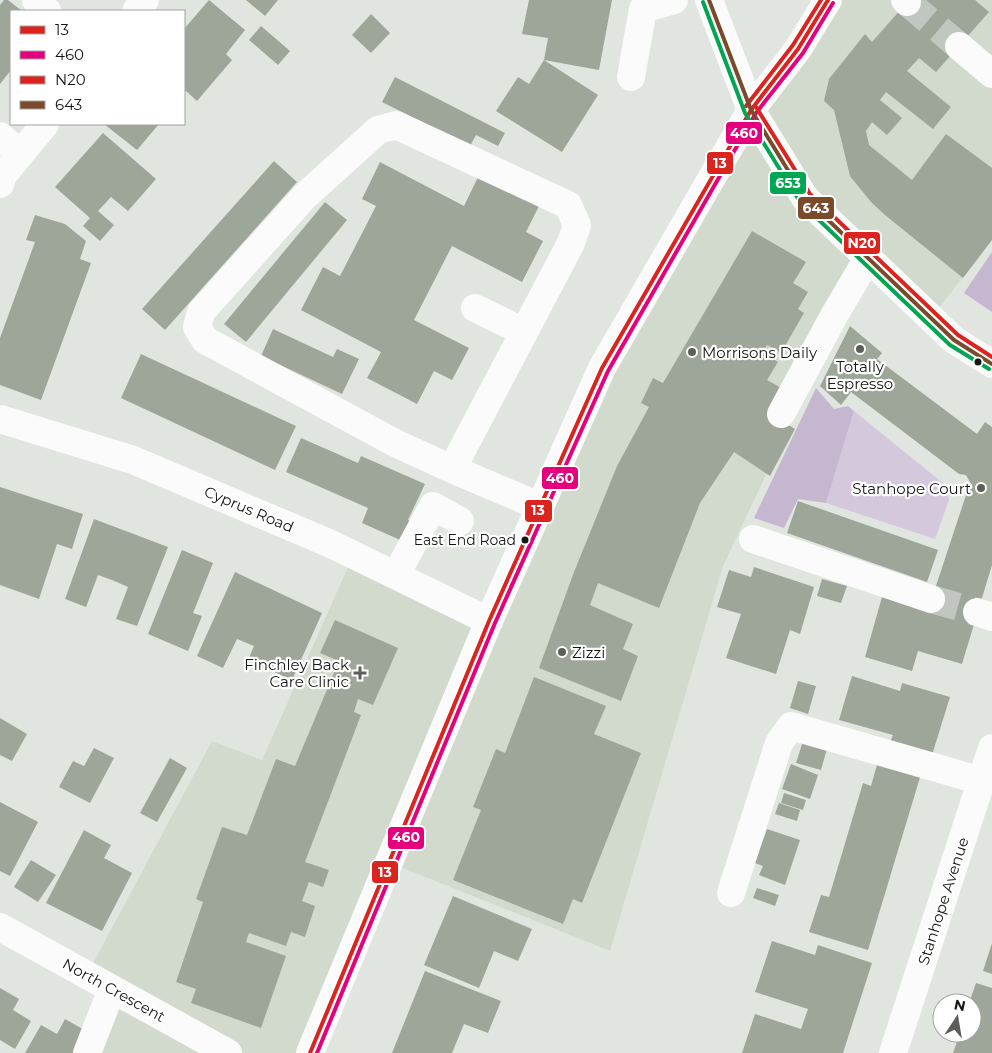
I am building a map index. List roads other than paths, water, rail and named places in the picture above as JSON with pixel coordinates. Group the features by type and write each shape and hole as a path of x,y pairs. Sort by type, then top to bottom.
{"main road":[{"path":"36,0 46,10"},
{"path":"137,10 145,0"},
{"path":"631,77 643,9 674,0"},
{"path":"709,0 751,110 805,198 954,340 992,364"},
{"path":"310,1053 488,621 602,368 751,110 798,49 828,0"},
{"path":"959,46 992,74"},
{"path":"2,180 20,154 44,125"},
{"path":"452,469 571,242 576,225 568,205 396,125 378,130 305,196 201,312 197,327 205,340 395,443 452,469 539,506"},
{"path":"0,136 20,154"},
{"path":"782,414 835,314 868,258"},
{"path":"475,308 524,332"},
{"name":"Cyprus Road","path":"0,419 133,460 331,544 488,621"},
{"path":"396,575 433,506 460,521"},
{"path":"753,539 931,599"},
{"path":"731,894 779,742 791,726 982,781"},
{"name":"Stanhope Avenue","path":"893,1053 992,748"},
{"name":"North Crescent","path":"0,927 228,1053"},
{"path":"87,1053 112,989"}],"tunnel":[{"path":"907,2 959,46"},
{"path":"931,599 977,612"}],"place":[{"name":"Totally Espresso","path":"860,349"},
{"name":"Morrisons Daily","path":"692,352"},
{"name":"Stanhope Court","path":"981,488"},
{"name":"East End Road","path":"525,540"},
{"name":"Zizzi","path":"562,652"},
{"name":"Finchley Back Care Clinic","path":"360,673"}]}
